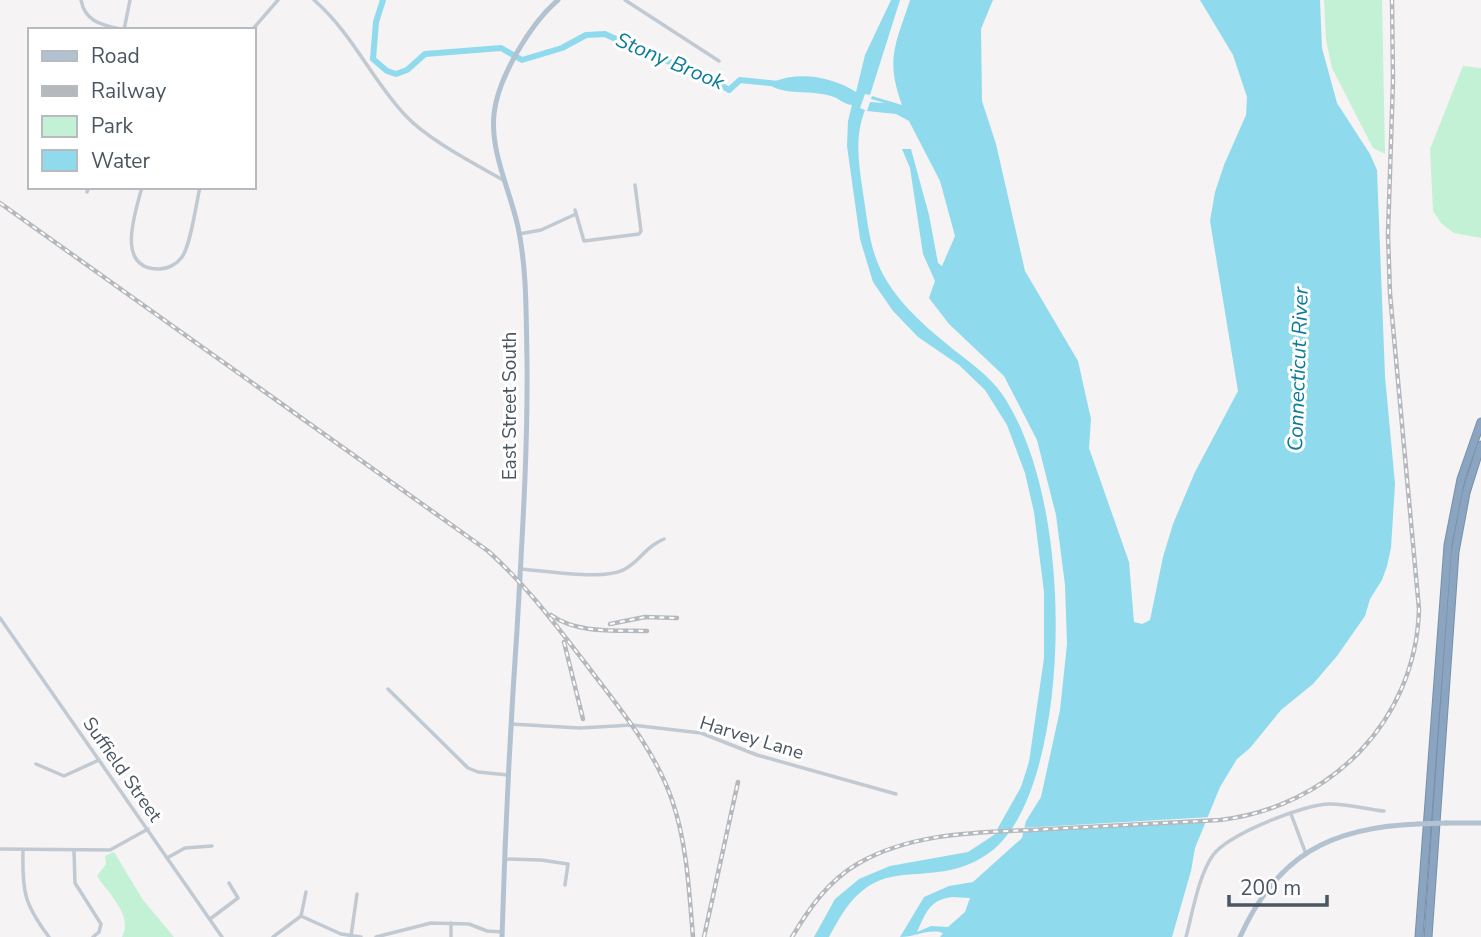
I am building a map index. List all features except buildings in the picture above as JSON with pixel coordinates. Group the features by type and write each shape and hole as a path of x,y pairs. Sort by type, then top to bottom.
{"highway":[{"path":"1419,937 1448,545 1461,479 1481,422"},
{"path":"1428,937 1455,552 1466,493 1481,445"}],"main road":[{"name":"East Street South","path":"502,934 527,404 519,234 493,125 496,104 505,78 528,36 547,9 558,0"},
{"path":"1240,937 1261,898 1282,874 1306,854 1332,840 1382,826 1481,823"}],"street":[{"path":"81,0 84,11 91,19 118,28"},
{"path":"124,28 130,0"},
{"path":"254,28 278,0"},
{"path":"314,0 344,30 406,116 430,135 505,181"},
{"path":"625,0 719,61"},
{"path":"519,234 541,230 575,212 584,242 640,234 635,185"},
{"path":"142,189 130,243 139,261 147,267 158,269 173,265 185,252 200,189"},
{"path":"521,569 611,574 627,568 646,549 664,539"},
{"name":"Suffield Street","path":"0,618 222,937"},
{"path":"388,689 468,768 478,772 508,775"},
{"name":"Harvey Lane","path":"512,724 576,728 629,725 701,733 754,754 896,794"},
{"path":"36,764 64,776 99,760"},
{"path":"1186,937 1204,874 1213,856 1235,836 1312,806 1330,804 1384,811"},
{"path":"1291,814 1306,854"},
{"path":"0,849 115,849 148,829"},
{"path":"167,858 185,848 212,846"},
{"path":"23,850 22,884 25,896 36,919 49,937"},
{"path":"74,851 75,883 101,924 99,932 93,937"},
{"path":"504,859 568,864 565,885"},
{"path":"210,919 237,900 238,896 229,883"},
{"path":"273,937 301,916 306,892"},
{"path":"351,936 357,894"},
{"path":"301,916 341,934 361,937"},
{"path":"376,937 423,924 451,923 469,924 502,934"},
{"path":"451,923 451,937"}],"green space":[{"path":"1324,0 1382,0 1385,154 1373,148 1332,68 1326,40"},
{"path":"1463,66 1481,68 1481,238 1454,233 1441,223 1433,211 1430,149"},
{"path":"114,852 143,900 174,937 122,937 125,921 122,913 97,876 106,864 105,856"}],"water":[{"path":"891,0 900,0 870,95 865,94 860,108 865,110 859,131 859,162 871,240 879,266 892,289 928,328 991,380 1002,394 1023,434 1039,482 1049,535 1055,591 1051,702 1042,752 1029,795 1021,813 1002,841 978,860 964,866 947,871 892,877 872,884 852,901 829,937 814,937 835,899 859,879 890,866 968,852 994,835 1021,787 1029,762 1044,658 1044,592 1034,512 1025,473 1007,425 985,390 959,365 918,337 893,311 873,282 860,239 847,146 852,105 824,94 773,87 773,82 805,76 826,79 856,92 865,55"},
{"name":"Connecticut River","path":"910,0 993,0 981,29 982,101 996,144 1025,271 1078,361 1091,419 1089,448 1129,562 1134,622 1142,624 1150,620 1173,524 1195,472 1238,391 1210,221 1215,192 1224,165 1246,115 1247,97 1233,55 1200,0 1320,0 1322,48 1337,103 1370,154 1377,170 1385,376 1395,484 1391,548 1387,566 1370,599 1365,616 1337,656 1313,684 1281,710 1250,748 1237,759 1220,787 1195,848 1172,937 940,937 943,933 932,932 900,937 924,897 949,886 973,882 1022,838 1026,821 1041,797 1060,710 1067,644 1065,585 1056,515 1037,440 1004,376 949,324 929,298 935,281 923,254 910,168 902,149 911,149 929,215 938,263 942,266 955,236 940,181 909,121 896,114 867,111 870,102 885,103 871,99 872,96 902,105 893,63 897,40","holes":["952,897 970,898 965,912 948,927 931,926 917,932 933,904"]}],"pier":[{"path":"1211,817 1210,821 1020,832 1021,828"}],"waterway":[{"name":"Stony Brook","path":"383,0 376,22 373,59 387,71 396,74 407,70 425,54 501,48 522,60 562,48 586,35 605,34 648,54 703,74 729,90 740,80 779,84"}],"railway":[{"path":"792,937 829,886 848,870 881,852 904,844 952,835 1220,820 1260,812 1297,797 1331,777 1360,752 1384,722 1402,687 1414,650 1419,609 1390,294 1388,234 1393,80 1392,0"},
{"path":"0,203 488,551 515,577 623,712 664,781 677,816 684,850 693,937"},
{"path":"551,615 585,628 647,631"},
{"path":"610,624 645,617 677,618"},
{"path":"564,642 583,719"},
{"path":"704,937 738,782"}]}
